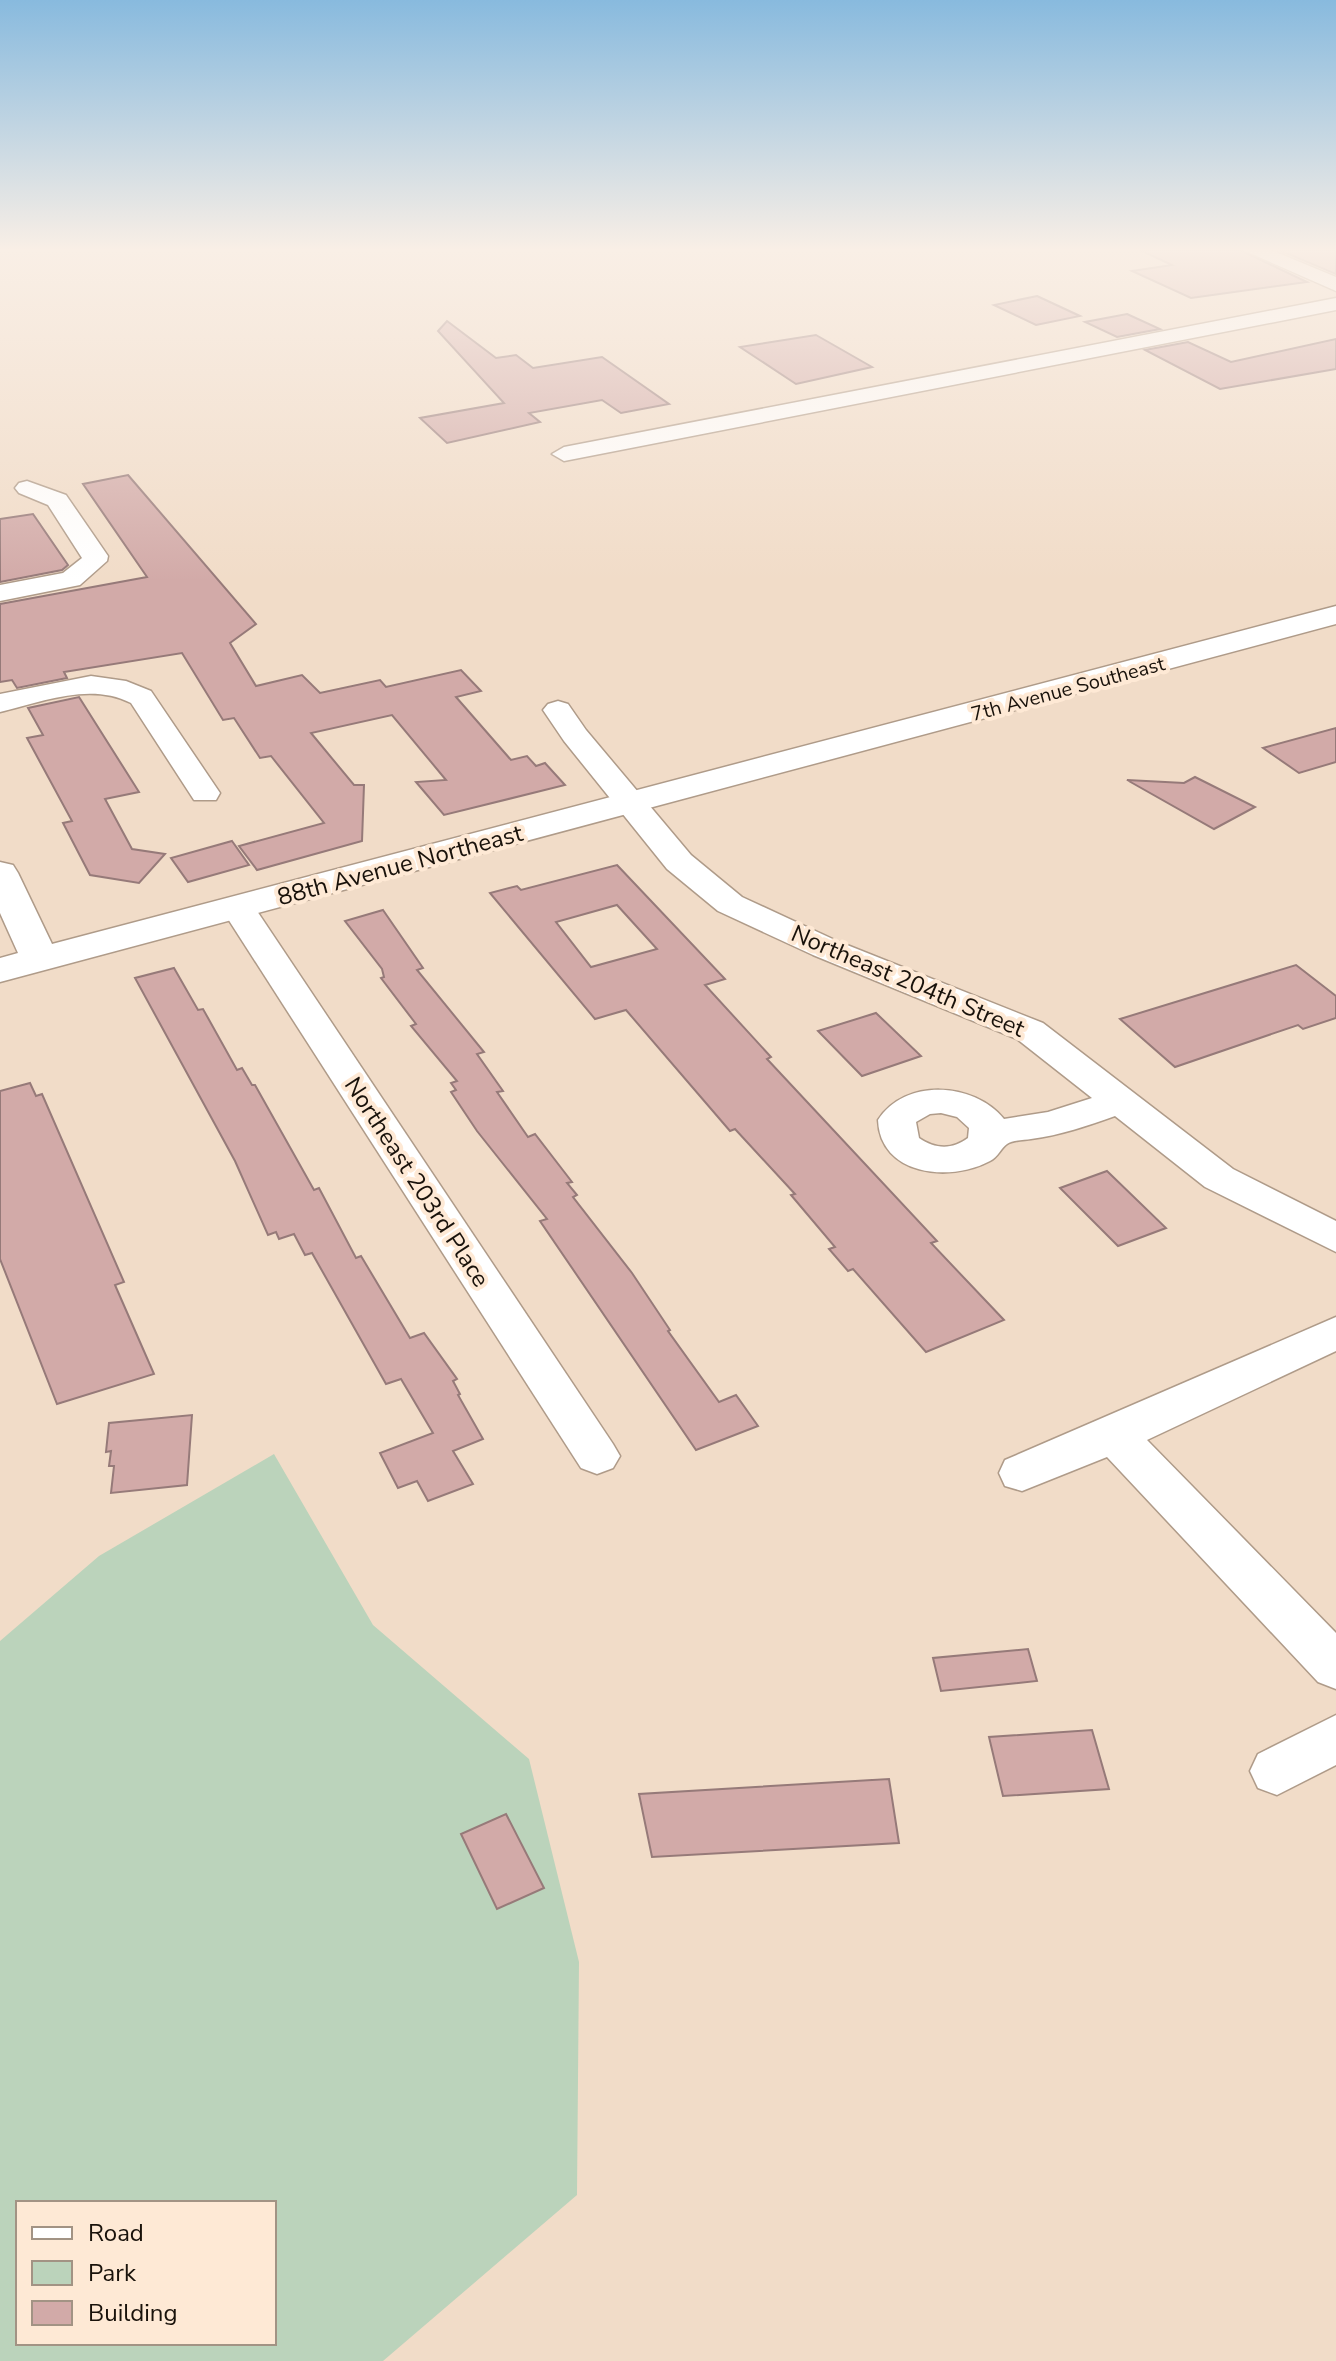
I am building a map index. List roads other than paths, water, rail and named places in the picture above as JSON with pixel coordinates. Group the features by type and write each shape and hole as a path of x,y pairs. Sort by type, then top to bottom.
{"street":[{"path":"564,454 1047,360"},
{"path":"0,593 71,579 90,567 95,556 57,500 27,488"},
{"name":"7th Avenue Southeast","path":"800,757 964,717 1336,615"},
{"path":"0,703 76,687 105,684 128,688 141,697 205,793"},
{"name":"Northeast 204th Street","path":"558,710 574,735 679,862 730,904 825,948 1030,1031 1219,1178 1336,1238"},
{"name":"88th Avenue Northeast","path":"0,970 800,757"},
{"path":"0,873 40,960"},
{"name":"Northeast 203rd Place","path":"238,908 597,1456"},
{"path":"991,1133 1053,1124 1120,1102"},
{"path":"1022,1473 1333,1340"},
{"path":"1114,1435 1336,1667"},
{"path":"1277,1771 1336,1738"}]}
